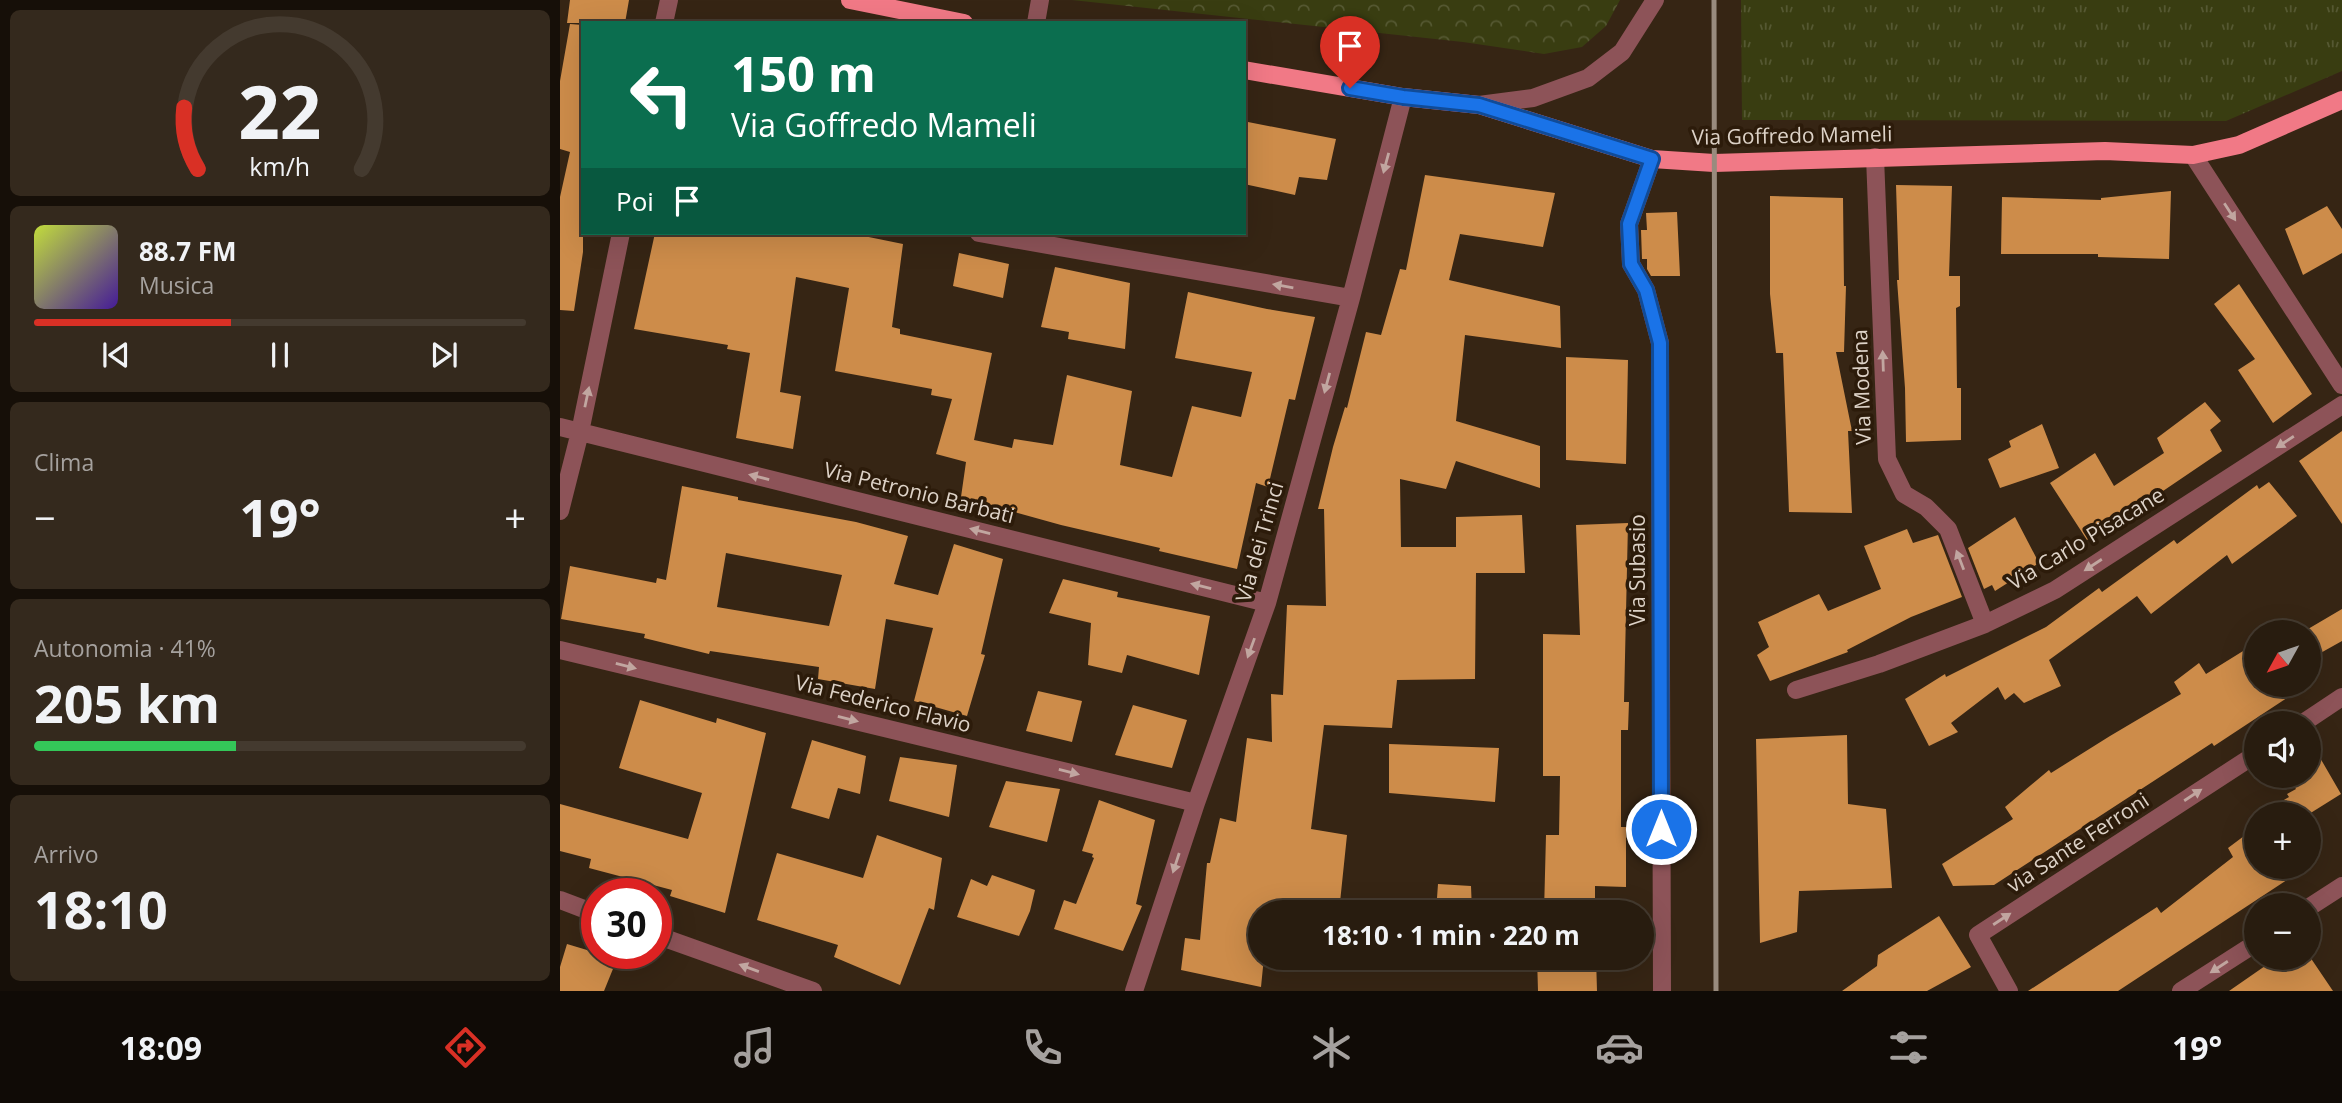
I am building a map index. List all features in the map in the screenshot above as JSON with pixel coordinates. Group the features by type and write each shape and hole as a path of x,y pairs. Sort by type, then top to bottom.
{"main road":[{"path":"850,0 887,16 942,21"},
{"name":"Via Goffredo Mameli","path":"1246,70 1403,97 1479,105 1652,159 1714,163 2105,151 2193,155 2239,145 2342,100"}],"street":[{"path":"664,21 669,0"},
{"path":"1036,21 1040,0"},
{"path":"1479,105 1533,99 1588,78 1622,52 1655,0"},
{"name":"Via dei Trinci","path":"1134,991 1196,803 1267,603 1403,97"},
{"path":"2193,155 2342,385"},
{"name":"Via Modena","path":"1875,158 1888,459 1904,494 1926,507 1948,529 1985,624"},
{"name":"Via Subasio","path":"1652,159 1629,224 1631,264 1646,290 1660,343 1662,991"},
{"path":"560,511 580,432 621,235"},
{"path":"990,235 1351,298"},
{"name":"Via Carlo Pisacane","path":"1796,690 1879,664 1985,624 2055,590 2342,405"},
{"name":"Via Petronio Barbati","path":"560,427 1267,603"},
{"name":"Via Federico Flavio","path":"560,650 1196,803"},
{"path":"2321,711 2342,697"},
{"name":"via Sante Ferroni","path":"2009,991 1978,935 2244,762"},
{"path":"2321,902 2338,895"},
{"path":"560,900 581,908"},
{"path":"672,941 813,991"},
{"path":"2181,991 2244,951"}],"green space":[{"path":"1072,0 1620,0 1606,26 1582,47 1544,54 1463,42"},
{"path":"1741,0 2342,0 2342,71 2226,121 1742,120"}],"building":[{"path":"570,0 629,0 625,21 567,23"},
{"path":"570,24 581,25 583,252 574,311 560,310 560,197 570,152 560,149 560,81"},
{"path":"1248,122 1336,139 1327,180 1299,177 1295,195 1246,184"},
{"path":"1425,175 1555,193 1543,247 1460,234 1449,280 1560,306 1561,348 1465,335 1456,421 1540,446 1540,488 1456,461 1446,489 1400,479 1401,547 1456,547 1456,517 1522,515 1525,573 1476,573 1475,679 1397,680 1392,728 1324,725 1311,829 1347,835 1340,900 1248,900 1248,970 1263,970 1261,987 1181,970 1185,938 1200,940 1207,863 1210,863 1220,818 1236,822 1247,738 1272,742 1271,694 1283,695 1287,605 1326,606 1324,509 1318,509 1366,332 1381,335 1400,269 1406,270"},
{"path":"1896,185 1952,186 1949,276 1960,276 1960,306 1956,308 1961,440 1906,442 1897,280"},
{"path":"2171,191 2169,259 2098,257 2098,254 2001,254 2002,197 2101,200"},
{"path":"1770,196 1843,198 1846,286 1844,352 1836,352 1852,431 1848,431 1852,513 1789,512 1783,353 1776,353 1770,294"},
{"path":"2327,206 2342,229 2342,253 2303,275 2285,229"},
{"path":"1677,212 1680,276 1651,276 1647,269 1647,259 1642,259 1641,230 1647,230 1646,213"},
{"path":"655,235 859,235 903,244 892,327 900,329 900,334 992,353 974,440 1012,448 1014,439 1053,445 1067,375 1132,391 1120,465 1172,477 1192,406 1241,417 1252,372 1175,358 1188,292 1315,317 1295,400 1289,399 1268,487 1256,483 1237,569 1159,551 1160,548 1061,525 961,497 966,462 936,454 952,399 931,395 932,389 835,371 849,288 796,277 780,392 801,396 793,449 736,438 750,353 727,349 728,345 634,329"},
{"path":"959,253 1009,264 1003,298 953,286"},
{"path":"1055,267 1130,283 1125,349 1068,339 1069,332 1041,327"},
{"path":"2239,284 2312,394 2273,423 2238,370 2255,359 2214,304"},
{"path":"1566,357 1628,360 1626,464 1566,460"},
{"path":"2205,402 2221,421 2210,430 2222,451 2087,540 2050,483 2095,453 2114,486 2164,453 2157,438"},
{"path":"2042,424 2059,468 2000,488 1988,459 2011,447 2009,441"},
{"path":"2342,431 2342,524 2299,461"},
{"path":"2269,482 2297,516 2232,564 2227,555 2151,614 2137,596 2049,660 2061,686 2024,703 2014,693 2005,700 1998,687 1951,723 1958,732 1929,746 1905,699 1945,674 1946,677 2046,627 2099,588 2102,592 2174,540 2177,544 2257,485 2259,489"},
{"path":"682,486 738,497 738,500 856,522 908,536 894,584 938,595 954,544 1003,559 981,654 985,655 967,716 914,701 933,628 886,619 875,689 818,679 819,667 710,651 709,654 644,638 645,634 561,619 570,566 656,583 657,578 666,580","holes":["726,553 842,575 829,626 717,607"]},
{"path":"2015,517 2039,563 1995,591 1992,585 1984,589 1968,548"},
{"path":"1628,523 1624,702 1629,702 1628,730 1621,730 1621,827 1626,827 1626,887 1595,886 1595,900 1544,900 1546,835 1559,835 1560,776 1543,776 1543,634 1580,635 1576,525"},
{"path":"1907,529 1913,543 1938,535 1962,597 1911,617 1847,650 1848,652 1770,681 1757,655 1769,647 1758,622 1819,594 1828,611 1881,589 1864,546"},
{"path":"1063,579 1118,592 1117,597 1210,616 1199,675 1127,655 1122,673 1088,665 1091,623 1049,613"},
{"path":"2342,609 2342,641 2321,653 2321,621"},
{"path":"2244,650 2244,697 2288,697 2267,711 2244,711 2244,726 2214,746 2212,743 1994,885 1953,886 1942,864 2013,819 2005,807 2049,770 2051,773 2181,694 2174,682 2199,663 2206,674"},
{"path":"1038,691 1082,701 1072,742 1026,731"},
{"path":"640,700 716,723 717,718 766,733 725,913 672,897 672,878 627,878 589,868 591,859 560,851 560,804 688,839 702,793 619,768"},
{"path":"1133,705 1187,720 1172,768 1115,755"},
{"path":"1847,735 1848,804 1886,809 1892,888 1799,891 1797,932 1760,943 1756,739"},
{"path":"812,740 866,756 860,794 838,788 829,819 791,808"},
{"path":"1389,744 1499,748 1495,802 1389,793"},
{"path":"900,757 957,765 949,817 889,801"},
{"path":"2321,759 2341,794 2321,806 2321,802 2281,802 2296,789 2321,788"},
{"path":"1006,781 1060,789 1047,842 989,827"},
{"path":"1099,800 1155,820 1136,904 1142,906 1123,951 1054,929 1064,900 1076,904 1094,858 1093,854 1082,851"},
{"path":"877,835 942,858 934,910 929,908 900,985 834,957 838,945 757,920 777,853 863,878"},
{"path":"2244,836 2244,879 2288,879 2267,893 2244,893 2244,908 2118,991 2028,991 2157,907 2161,913 2233,857 2228,848"},
{"path":"992,875 1035,890 1030,911 1019,936 957,917 971,879 987,886"},
{"path":"1438,884 1471,886 1472,900 1437,900"},
{"path":"1939,916 1971,967 1927,991 1842,991 1877,966 1878,955"},
{"path":"567,944 581,948 581,969 613,969 604,991 560,991 560,967"},
{"path":"1537,970 1596,970 1597,991 1538,991"},
{"path":"2259,970 2319,970 2333,991 2229,991"}],"railway":[{"path":"1714,0 1716,991"}],"route":[{"path":"1350,88 1479,105 1652,159 1629,224 1631,264 1646,290 1660,343 1661,829"}]}
